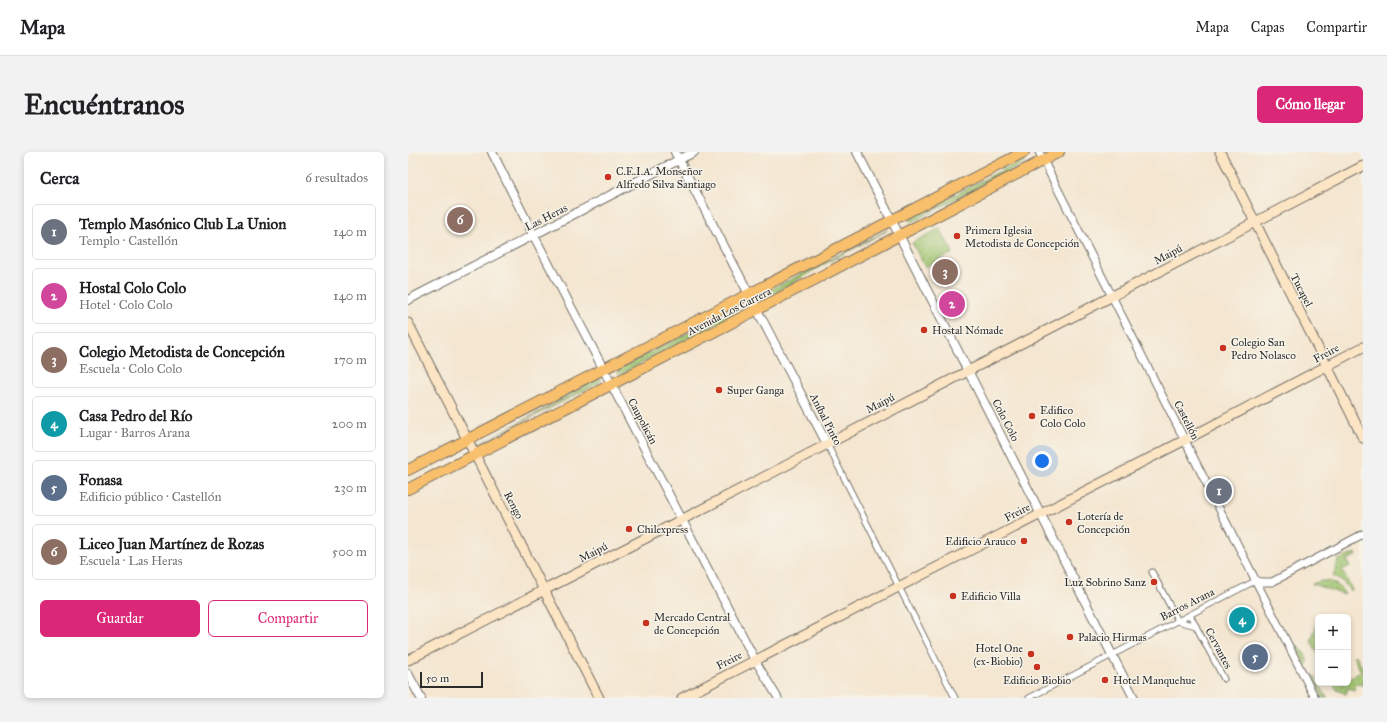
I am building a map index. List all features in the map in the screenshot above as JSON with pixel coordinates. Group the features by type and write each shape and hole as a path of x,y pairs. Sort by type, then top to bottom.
{"main road":[{"name":"Avenida Los Carrera","path":"408,470 1024,152"},
{"name":"Avenida Los Carrera","path":"408,489 900,235 1041,156 1059,152"},
{"name":"Tucapel","path":"1220,152 1363,438"},
{"name":"Maipú","path":"408,660 1363,166"},
{"name":"Rengo","path":"408,323 599,698"},
{"name":"Freire","path":"682,698 1363,347"}],"street":[{"name":"Caupolicán","path":"492,152 534,236 683,519 755,660 778,698"},
{"name":"Aníbal Pinto","path":"676,152 827,444 955,698"},
{"name":"Las Heras","path":"408,300 694,152"},
{"name":"Colo Colo","path":"857,152 1134,698"},
{"name":"Castellón","path":"1041,156 1315,698"},
{"path":"1265,600 1265,592 1272,582 1363,534"},
{"path":"1152,572 1178,621"},
{"path":"1255,581 1272,582"},
{"name":"Barros Arana","path":"1029,698 1255,581"},
{"name":"Cervantes","path":"1190,615 1224,679"},
{"name":"Cervantes","path":"1178,621 1196,626"},
{"path":"408,674 421,698"}],"green space":[{"path":"1023,159 1025,163 912,222 908,219"},
{"path":"940,228 953,253 925,267 912,243"},
{"path":"887,230 817,268 790,285 758,301 757,298 760,295"},
{"path":"737,308 740,310 737,313 621,374 617,372 618,369"},
{"path":"597,378 600,379 601,382 477,445 552,405"},
{"path":"1356,553 1357,555 1347,560 1350,566 1342,570 1352,590 1350,591 1343,582 1333,576 1338,560"},
{"path":"1321,581 1329,581 1335,584 1341,588 1345,595 1312,584"},
{"path":"1315,629 1315,648 1311,641"},
{"path":"1296,644 1307,657 1308,663 1305,666 1295,645"},
{"path":"1356,655 1363,669 1363,685 1356,684 1354,690 1348,688 1346,694 1337,690 1335,686 1351,686 1351,677 1361,672 1353,656"},
{"path":"1311,674 1315,676 1315,682"},
{"path":"1317,686 1321,686 1327,698 1323,698"}],"place":[{"name":"C.E.I.A. Monseñor Alfredo Silva Santiago","path":"608,177"},
{"name":"Liceo Juan Martínez de Rozas","path":"460,220"},
{"name":"Primera Iglesia Metodista de Concepción","path":"957,236"},
{"name":"Colegio Metodista de Concepción","path":"945,272"},
{"name":"Hostal Colo Colo","path":"952,304"},
{"name":"Hostal Nómade","path":"924,330"},
{"name":"Colegio San Pedro Nolasco","path":"1223,348"},
{"name":"Super Ganga","path":"719,390"},
{"name":"Edifico Colo Colo","path":"1032,416"},
{"name":"Templo Masónico Club La Union","path":"1219,491"},
{"name":"Lotería de Concepción","path":"1069,522"},
{"name":"Chilexpress","path":"629,529"},
{"name":"Edificio Arauco","path":"1024,541"},
{"name":"Luz Sobrino Sanz","path":"1154,582"},
{"name":"Edificio Villa","path":"953,596"},
{"name":"Casa Pedro del Río","path":"1242,620"},
{"name":"Mercado Central de Concepción","path":"646,623"},
{"name":"Palacio Hirmas","path":"1070,637"},
{"name":"Hotel One (ex-Biobio)","path":"1031,654"},
{"name":"Fonasa","path":"1255,657"},
{"name":"Edificio Biobio","path":"1037,667"},
{"name":"Hotel Manquehue","path":"1105,680"}]}
